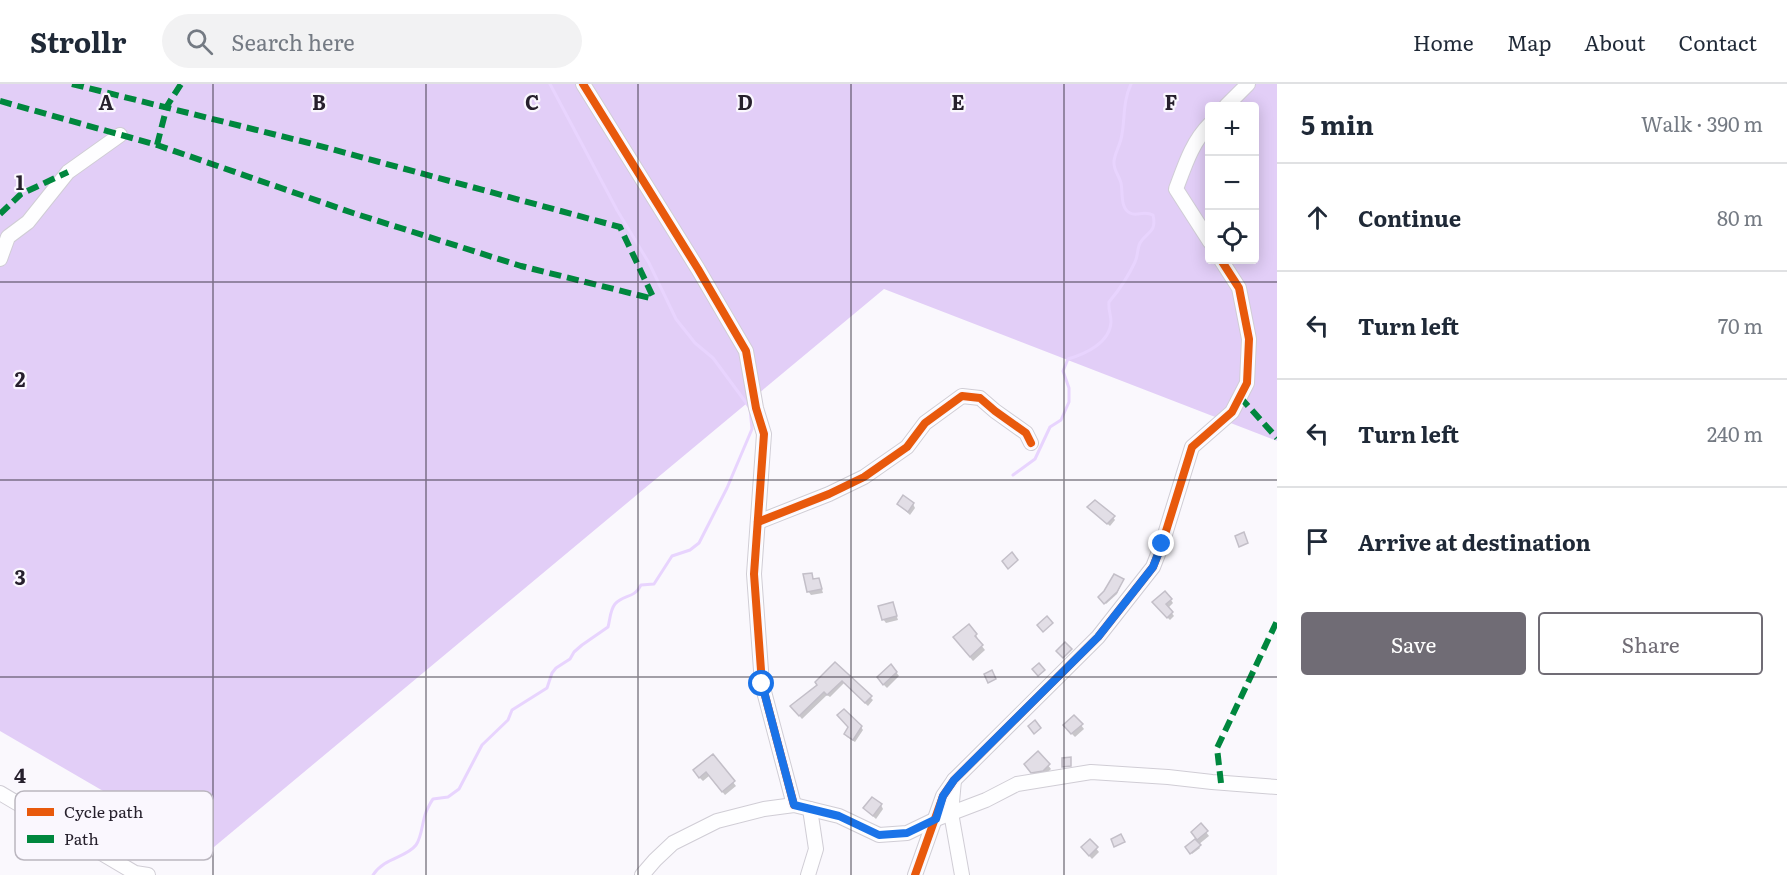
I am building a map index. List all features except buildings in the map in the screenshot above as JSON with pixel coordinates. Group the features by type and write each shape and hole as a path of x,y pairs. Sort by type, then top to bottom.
{"street":[{"path":"583,84 746,351 756,408 764,434 754,574 762,684 794,805"},
{"path":"1230,102 1248,84"},
{"path":"1205,129 1191,152 1176,189 1205,236"},
{"path":"0,259 8,237 28,222 68,171 120,135"},
{"path":"915,875 943,796 954,780 1098,637 1153,567 1192,447 1232,412 1246,383 1249,339 1239,288 1224,264"},
{"path":"758,522 829,494 864,477 907,447 925,423 962,396 980,398 1026,433 1031,443"},
{"path":"642,875 673,843 717,821 764,809 794,805 839,816 879,835 907,833 986,800 1017,784 1091,772 1277,787"},
{"path":"954,780 951,813 962,875"},
{"path":"0,793 15,802"},
{"path":"808,875 816,849 810,809"},
{"path":"113,860 135,873 148,875"}],"shaded area":[{"path":"0,84 1277,84 1277,441 884,289 213,848 213,791 103,791 0,731"}],"waterway":[{"path":"373,875 383,865 407,853 416,845 426,812 433,799 448,797 459,789 482,745 508,720 512,710 547,688 556,668 570,659 582,645 608,627 615,604 632,595 641,585 654,584 672,556 690,550 699,543 727,488 752,429 750,408 713,358 695,343 676,319 649,263 617,210 550,84"},
{"path":"1013,475 1035,459 1050,427 1061,420 1069,402 1069,388 1063,371 1068,359 1096,347 1106,336 1111,322 1109,302 1127,278 1136,260 1140,243 1154,225 1153,215 1133,214 1127,211 1122,200 1121,183 1114,167 1131,84"}],"marked path":[{"path":"72,84 309,143 620,227 654,299"},
{"path":"157,145 167,106 181,84"},
{"path":"0,101 157,145 353,213 521,266 654,299"},
{"path":"0,214 21,194 68,172"},
{"path":"1240,397 1277,438"},
{"path":"1221,783 1217,748 1277,621"}],"cycle path":[{"path":"583,84 746,351 756,408 764,434 754,574 762,684 794,805"},
{"path":"915,875 943,796 954,780 1098,637 1153,567 1192,447 1232,412 1247,383 1249,339 1239,288 1224,264"},
{"path":"758,522 829,494 864,477 907,447 925,423 962,396 980,398 1026,433 1031,443"}],"route":[{"path":"762,684 794,805 839,816 879,835 907,833 936,819 943,796 954,780 1098,637 1153,567 1162,544"}]}
